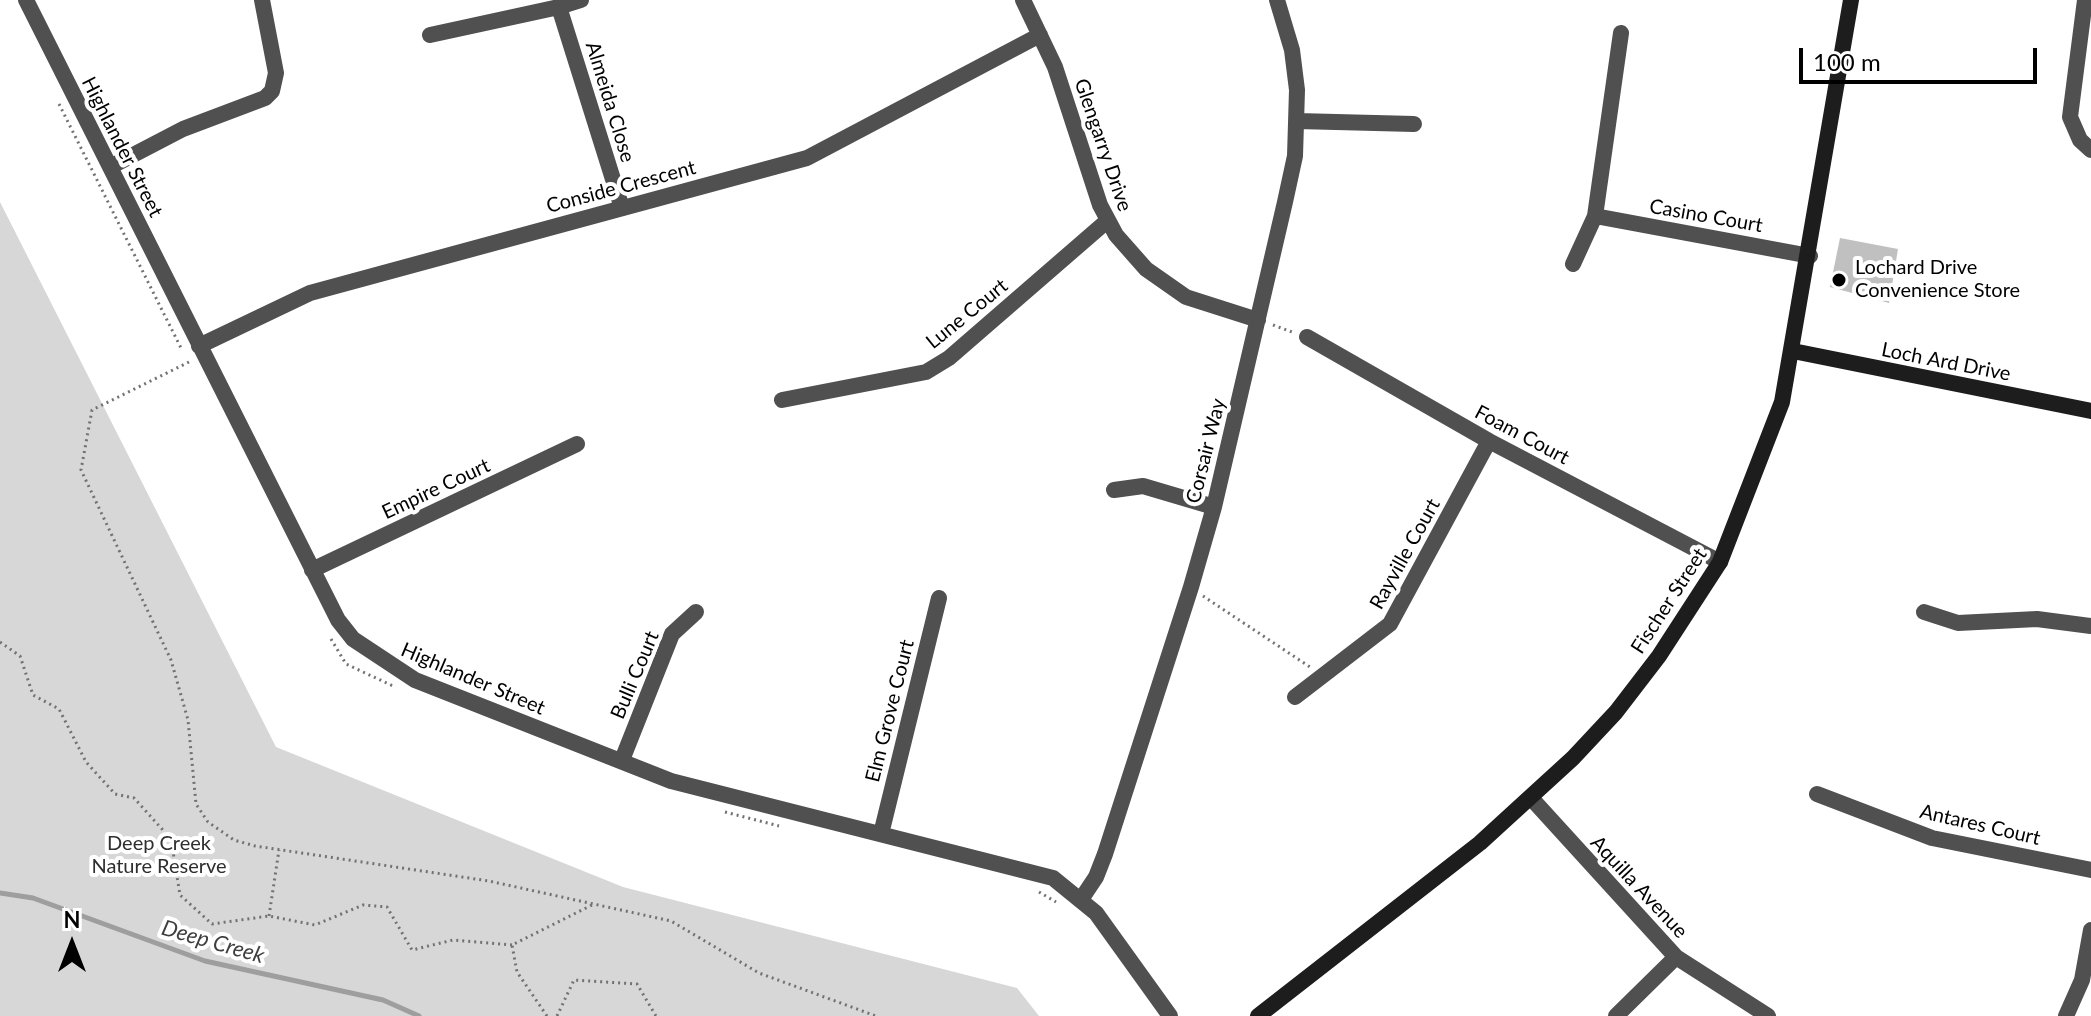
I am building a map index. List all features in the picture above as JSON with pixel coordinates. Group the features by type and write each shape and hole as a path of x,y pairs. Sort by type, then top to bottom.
{"street":[{"name":"Highlander Street","path":"26,0 312,570 338,620 353,639 393,668 671,781 1053,878 1082,898 1170,1016"},
{"path":"110,167 183,129 265,98 272,91 276,73 262,0"},
{"path":"430,35 581,0"},
{"name":"Glengarry Drive","path":"1023,0 1072,111 1107,221 1131,254 1165,283 1208,307 1258,320"},
{"name":"Corsair Way","path":"1082,898 1096,877 1105,854 1214,507 1295,156 1297,121 1292,50 1277,0"},
{"name":"Fischer Street","path":"1258,1016 1532,799 1616,712 1659,656 1720,562 1773,428 1793,351 1851,0"},
{"path":"2085,0 2070,117 2080,140 2091,150"},
{"name":"Almeida Close","path":"559,7 622,208"},
{"path":"1573,264 1595,216 1621,33"},
{"name":"Conside Crescent","path":"199,346 310,293 807,158 1040,35"},
{"path":"1297,121 1414,124"},
{"name":"Casino Court","path":"1595,216 1810,256"},
{"name":"Lune Court","path":"782,400 926,372 949,358 1107,221"},
{"name":"Foam Court","path":"1307,337 1489,441 1720,562"},
{"name":"Loch Ard Drive","path":"1793,351 2091,411"},
{"name":"Rayville Court","path":"1295,697 1390,624 1489,441"},
{"name":"Empire Court","path":"312,570 577,444"},
{"path":"1114,490 1143,486 1214,507"},
{"name":"Elm Grove Court","path":"881,834 939,598"},
{"name":"Bulli Court","path":"622,760 672,634 696,612"},
{"path":"1924,612 1958,623 2037,619 2091,626"},
{"name":"Antares Court","path":"1817,794 1932,838 2091,870"},
{"name":"Aquilla Avenue","path":"1532,799 1676,957 1768,1016"},
{"path":"2066,1016 2082,980 2091,930"},
{"path":"1616,1016 1676,957"}],"path":[{"path":"54,94 182,348"},
{"path":"1258,320 1307,337"},
{"path":"189,362 92,410 81,470 171,660 188,720 196,804 208,822 234,840 279,850 489,881 671,921 759,973 876,1016"},
{"path":"1191,587 1323,676"},
{"path":"329,636 346,664 399,688"},
{"path":"0,642 20,656 33,695 59,709 86,762 115,794 134,798 171,839 180,895 212,924 269,916 315,925 363,905 387,907 412,950 453,940 512,945 595,904"},
{"path":"720,811 779,826"},
{"path":"269,916 279,850"},
{"path":"1038,891 1065,908"},
{"path":"512,945 517,972 547,1016"},
{"path":"557,1016 574,980 637,984 656,1016"}],"green space":[{"name":"Deep Creek Nature Reserve","path":"0,202 276,747 623,887 1017,988 1039,1016 0,1016"}],"building":[{"path":"1840,238 1898,249 1889,303 1830,287"}],"waterway":[{"name":"Deep Creek","path":"0,893 33,898 205,961 383,1000 419,1016"}],"place":[{"name":"Lochard Drive Convenience Store","path":"1839,280"}]}
